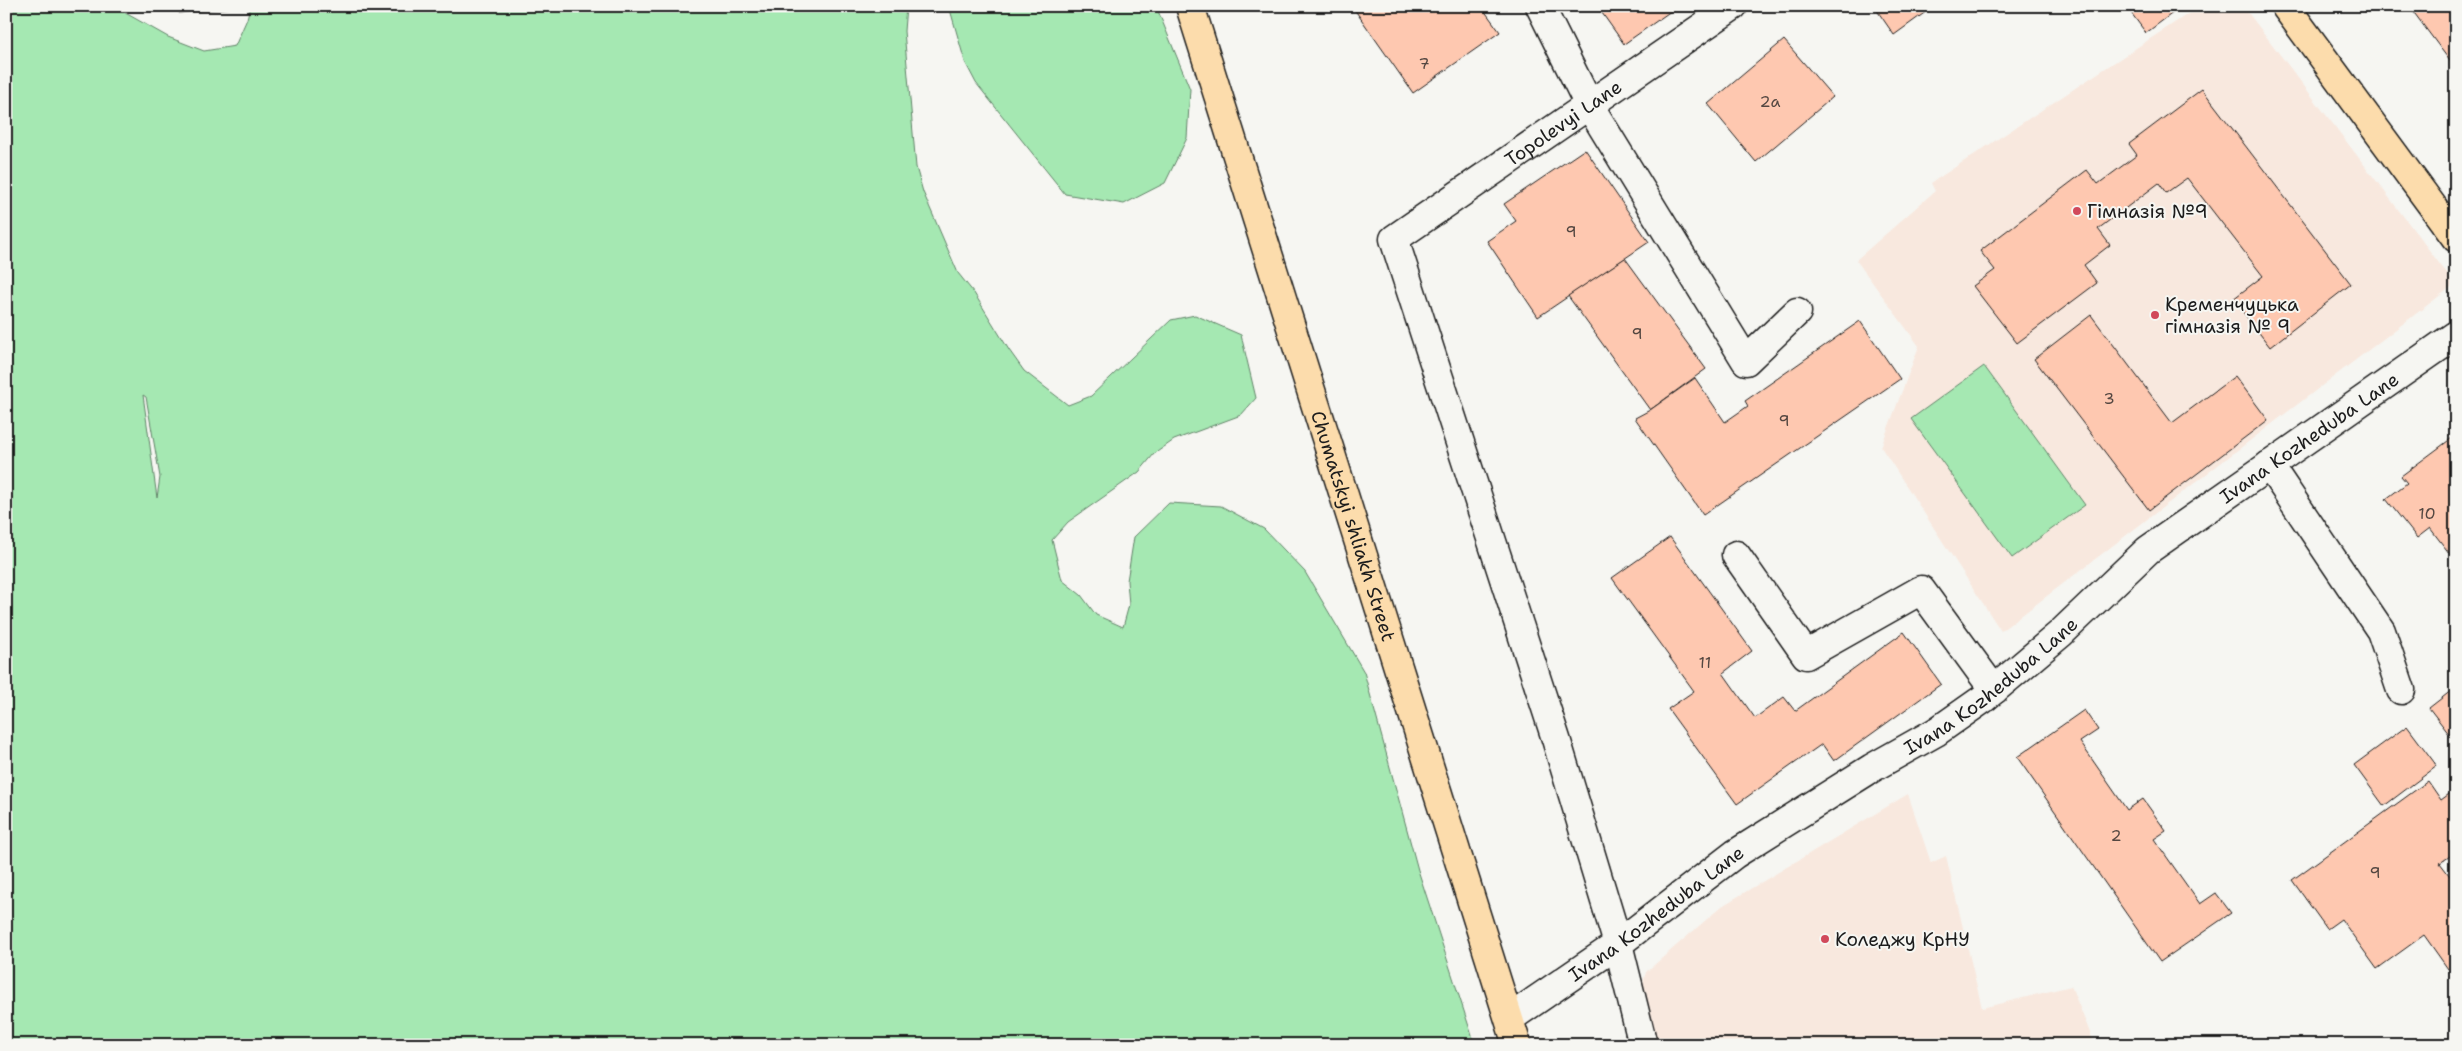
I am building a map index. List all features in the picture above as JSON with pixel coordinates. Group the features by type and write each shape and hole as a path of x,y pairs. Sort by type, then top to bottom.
{"main road":[{"name":"Chumatskyi shliakh Street","path":"1190,6 1517,1045"},
{"path":"2286,6 2456,238"}],"street":[{"path":"1540,6 1589,105 1746,361 1797,312"},
{"name":"Topolevyi Lane","path":"1618,944 1556,739 1394,240 1733,6"},
{"name":"Ivana Kozheduba Lane","path":"1510,1018 1618,944 1736,854 1872,768 1936,732 1994,690 2060,634 2148,550 2456,335"},
{"path":"2269,465 2381,631 2401,690"},
{"path":"1736,555 1806,655 1921,590 1994,690"},
{"path":"1618,944 1643,1045"}],"shaded area":[{"name":"Кременчуцька гімназія № 9","path":"2200,6 2243,6 2455,284 2001,631 1881,447 1919,346 1856,260 1935,191 1931,183"},
{"name":"Коледжу КрНУ","path":"1908,794 1931,863 1946,856 1982,1008 2071,986 2095,1045 1655,1045 1640,993 1646,972 1722,906"}],"green space":[{"path":"113,6 168,37 204,51 235,46 247,19 250,6 906,6 904,31 916,167 923,192 958,273 974,293 1024,371 1068,405 1091,396 1171,320 1195,315 1241,335 1256,398 1241,415 1174,440 1154,454 1139,472 1068,522 1052,540 1062,580 1081,595 1096,615 1123,627 1129,605 1127,581 1134,537 1169,503 1221,506 1264,529 1305,572 1364,672 1418,870 1475,1045 6,1045 6,8","holes":["143,395 146,397 160,477 157,498"]},
{"path":"949,6 1156,6 1190,89 1187,138 1165,183 1124,204 1065,194 976,83 965,62"},
{"path":"1984,366 2085,505 2012,558 1911,419"}],"building":[{"path":"178,6 235,6 235,7 179,13"},
{"path":"1352,6 1481,6 1500,32 1413,93"},
{"path":"1597,6 1678,6 1624,44"},
{"path":"1874,6 1934,6 1894,35"},
{"path":"2126,6 2182,6 2146,33"},
{"path":"2409,6 2456,6 2456,69"},
{"path":"1784,40 1833,97 1756,162 1708,104"},
{"name":"Гімназія №9","path":"2202,89 2351,284 2270,347 2233,299 2263,276 2187,178 2166,193 2159,183 2098,229 2110,245 2084,265 2097,283 2017,343 1973,286 1995,270 1980,251 2087,170 2098,184 2137,155 2129,144"},
{"path":"1585,149 1649,242 1538,317 1487,241 1516,221 1504,204"},
{"path":"1625,258 1706,369 1650,410 1568,296"},
{"path":"2091,315 2172,423 2235,376 2268,420 2149,510 2034,359"},
{"path":"1860,321 1900,379 1703,515 1635,418 1650,410 1695,378 1725,422 1748,406 1745,401"},
{"path":"2456,435 2456,562 2430,528 2417,538 2386,499 2407,483 2401,476"},
{"path":"1670,537 1752,651 1723,673 1755,718 1784,697 1795,711 1904,632 1941,684 1834,761 1822,744 1737,804 1668,709 1694,691 1612,578"},
{"path":"2456,687 2456,743 2429,708"},
{"path":"2084,710 2098,730 2080,742 2127,810 2143,799 2166,831 2154,839 2200,904 2216,893 2231,913 2160,962 2017,757"},
{"path":"2407,726 2437,766 2384,806 2354,765"},
{"path":"2428,781 2441,800 2456,789 2456,852 2440,863 2456,884 2456,964 2448,969 2424,935 2377,969 2341,919 2327,929 2292,880"}],"place":[{"name":"Гімназія №9","path":"2077,211"},
{"name":"Кременчуцька гімназія № 9","path":"2155,315"},
{"name":"Коледжу КрНУ","path":"1825,939"}]}
